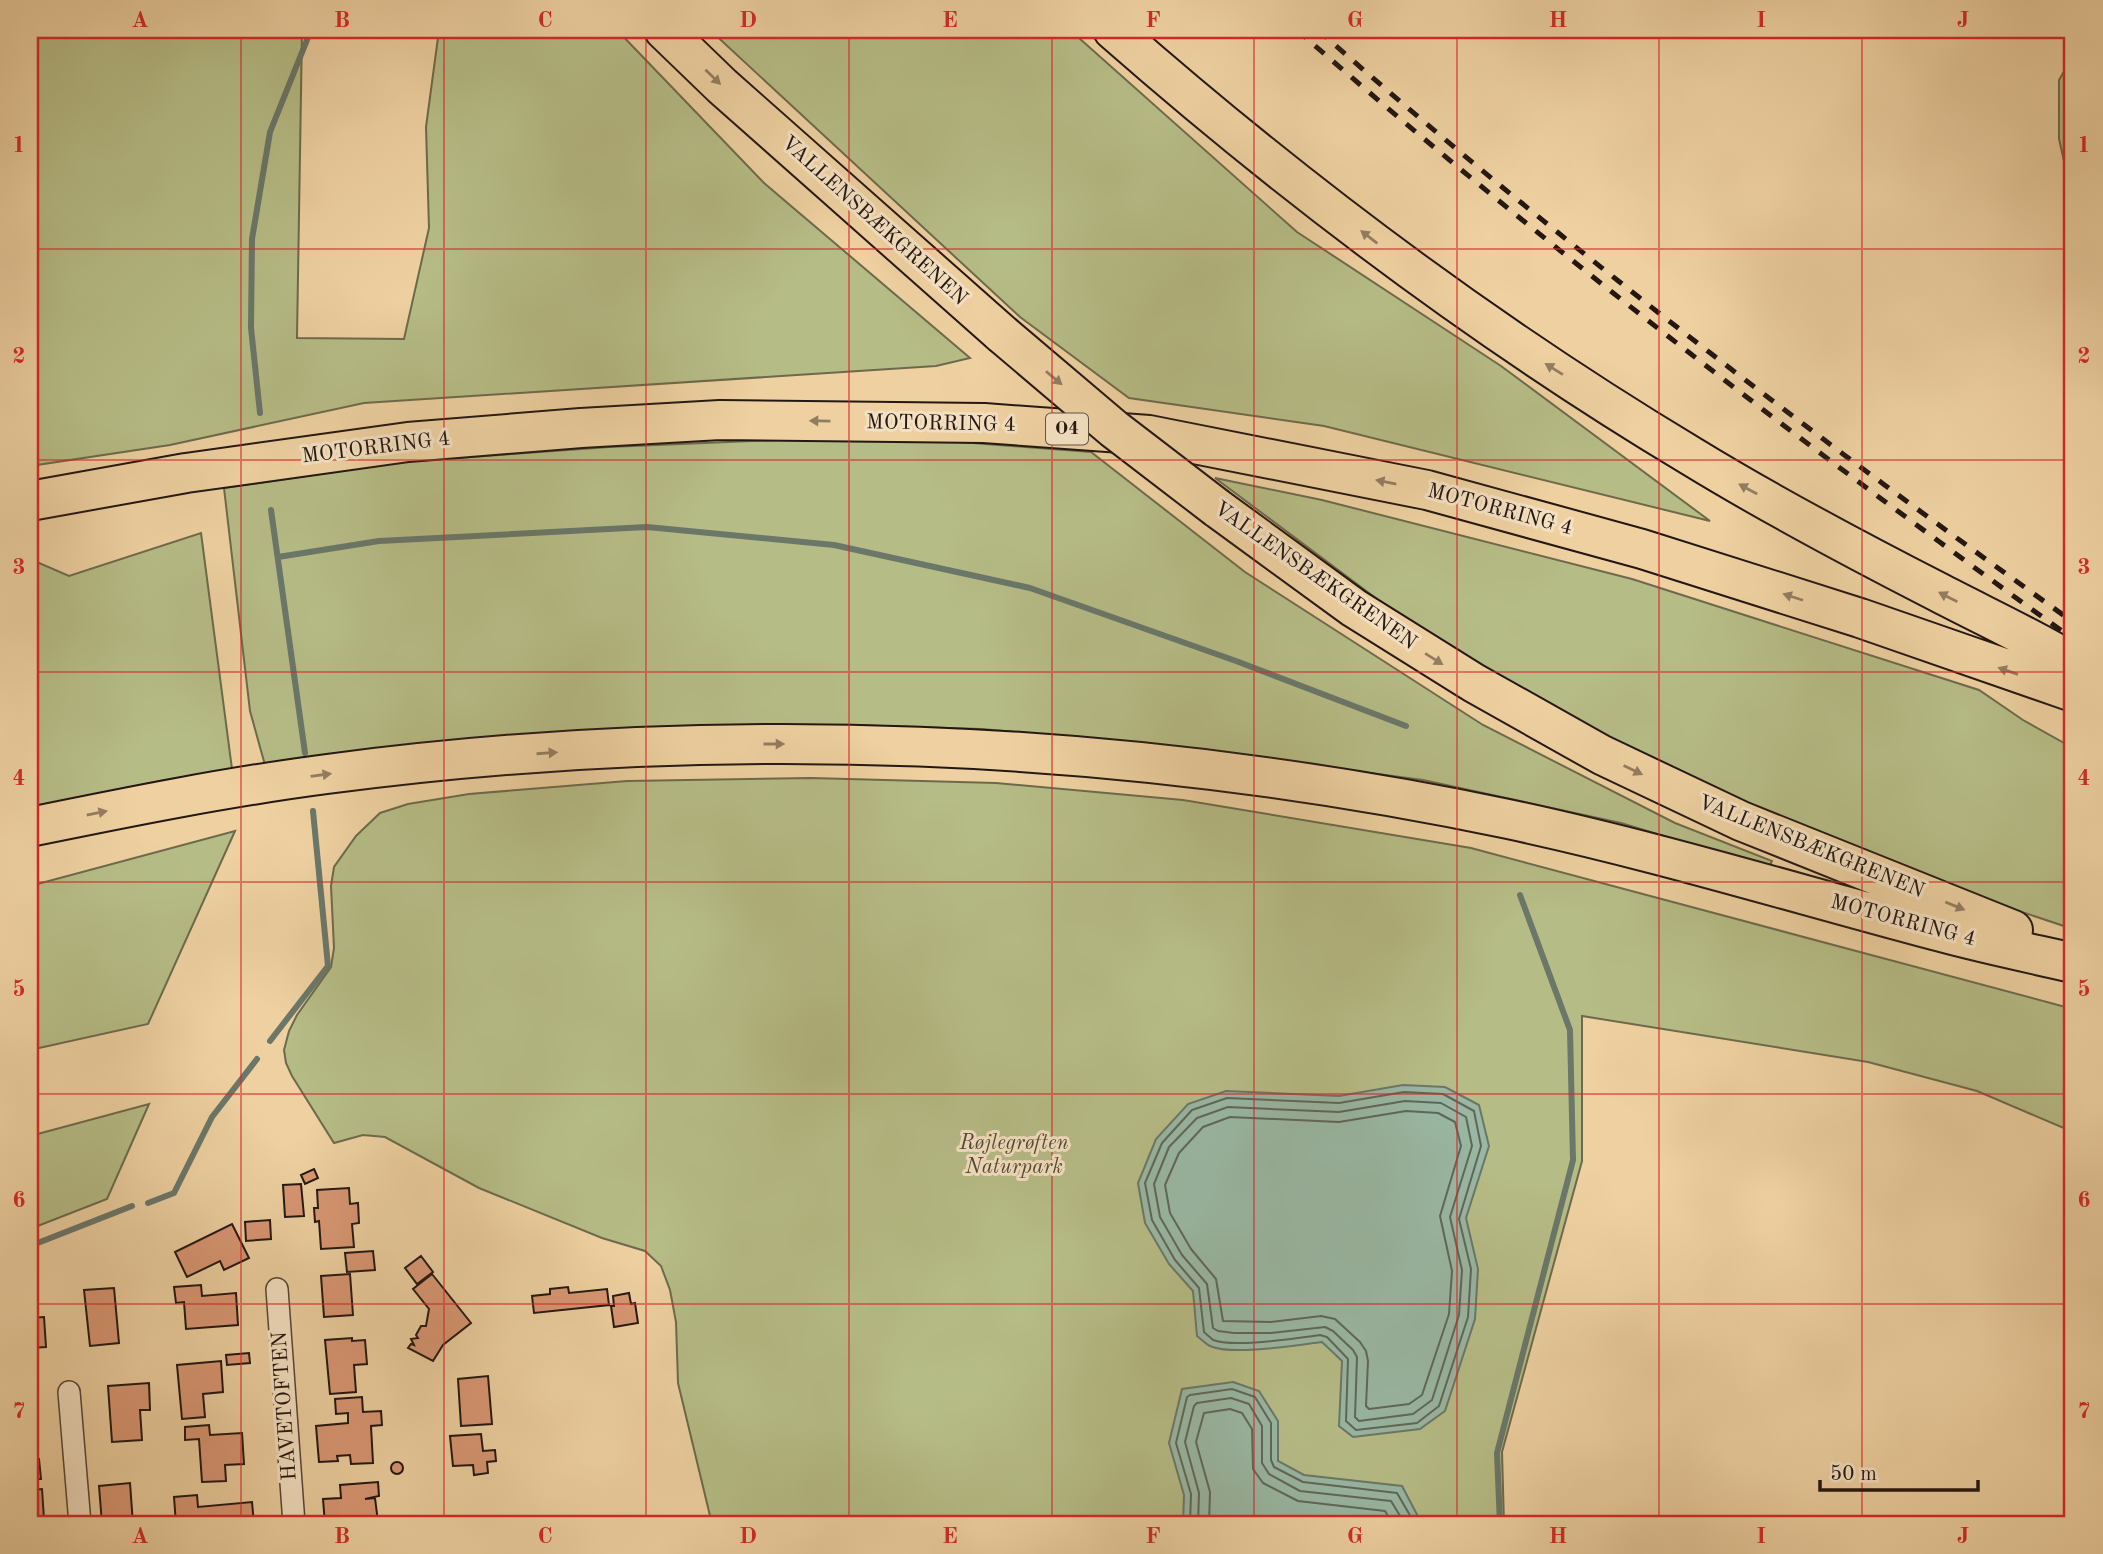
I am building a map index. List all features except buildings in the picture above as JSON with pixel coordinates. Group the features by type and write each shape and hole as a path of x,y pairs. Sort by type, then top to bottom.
{"highway":[{"name":"VALLENSBÆKGRENEN","path":"664,30 823,177 1114,429 1354,608 1474,683 1601,755 1764,831 2073,954"},
{"path":"1114,30 1275,165 1411,270 1539,360 1692,457 1863,553 2073,663"},
{"name":"MOTORRING 4","path":"30,501 186,473 408,442 581,428 720,420 984,423 1149,435 1427,490 1642,549 1860,618 2073,692"},
{"name":"MOTORRING 4","path":"30,827 168,799 326,774 482,757 643,747 771,744 908,747 1083,756 1234,773 1506,818 1621,844 1945,933 2073,963"}],"street":[{"name":"HAVETOFTEN","path":"277,1289 294,1524"},
{"path":"69,1392 80,1524"}],"green space":[{"path":"30,30 302,30 297,338 404,339 429,228 426,127 439,30 617,30 764,183 970,358 936,366 364,403 170,445 30,466"},
{"path":"710,30 1070,30 1297,232 1501,366 1710,521 1324,426 1129,398 1020,317"},
{"path":"2073,56 2073,201 2059,139 2059,80"},
{"path":"825,438 946,441 1091,452 1245,572 1483,725 1675,823 1772,861 1769,868 1621,823 1423,780 1157,745 982,729 846,725 631,730 381,748 265,765 250,711 224,488 402,462 609,447"},
{"path":"1215,478 1322,500 1632,579 1979,690 2023,720 2073,748 2073,929 1830,848 1476,673"},
{"path":"201,533 232,769 30,808 30,559 69,576"},
{"name":"Røjlegrøften Naturpark","path":"811,778 996,783 1183,800 1471,848 2073,1009 2073,1129 2066,1129 1977,1091 1868,1062 1582,1016 1582,1161 1502,1452 1504,1524 712,1524 678,1383 676,1322 670,1290 661,1266 645,1251 602,1238 479,1188 385,1137 363,1135 334,1143 292,1076 284,1050 297,1015 331,967 334,948 331,886 334,867 356,836 380,813 408,804 469,794 627,781"},
{"path":"235,831 148,1024 30,1050 30,886"},
{"path":"149,1104 107,1199 30,1229 30,1136"}],"water":[{"path":"1403,1085 1445,1087 1479,1105 1489,1146 1466,1218 1478,1269 1475,1319 1445,1411 1420,1429 1353,1437 1339,1426 1342,1361 1322,1342 1233,1350 1210,1346 1197,1336 1193,1291 1169,1264 1145,1223 1138,1183 1156,1139 1188,1104 1226,1091 1339,1096"},
{"path":"1233,1382 1259,1391 1278,1421 1278,1461 1304,1475 1402,1486 1422,1524 1183,1524 1184,1495 1169,1443 1182,1389"}],"waterway":[{"path":"260,413 251,328 252,239 270,132 311,30"},
{"path":"271,510 305,753"},
{"path":"278,557 379,541 647,527 834,545 1030,588 1236,661 1406,726"},
{"path":"270,1041 328,966 313,811"},
{"path":"1500,1524 1497,1453 1573,1160 1570,1030 1520,895"},
{"path":"148,1203 174,1193 212,1117 257,1059"},
{"path":"30,1246 132,1206"}],"railway":[{"path":"1297,30 1485,190 1678,344 1973,567 2073,639"},
{"path":"1318,30 1501,186 1688,336 1879,481 2073,622"}]}
